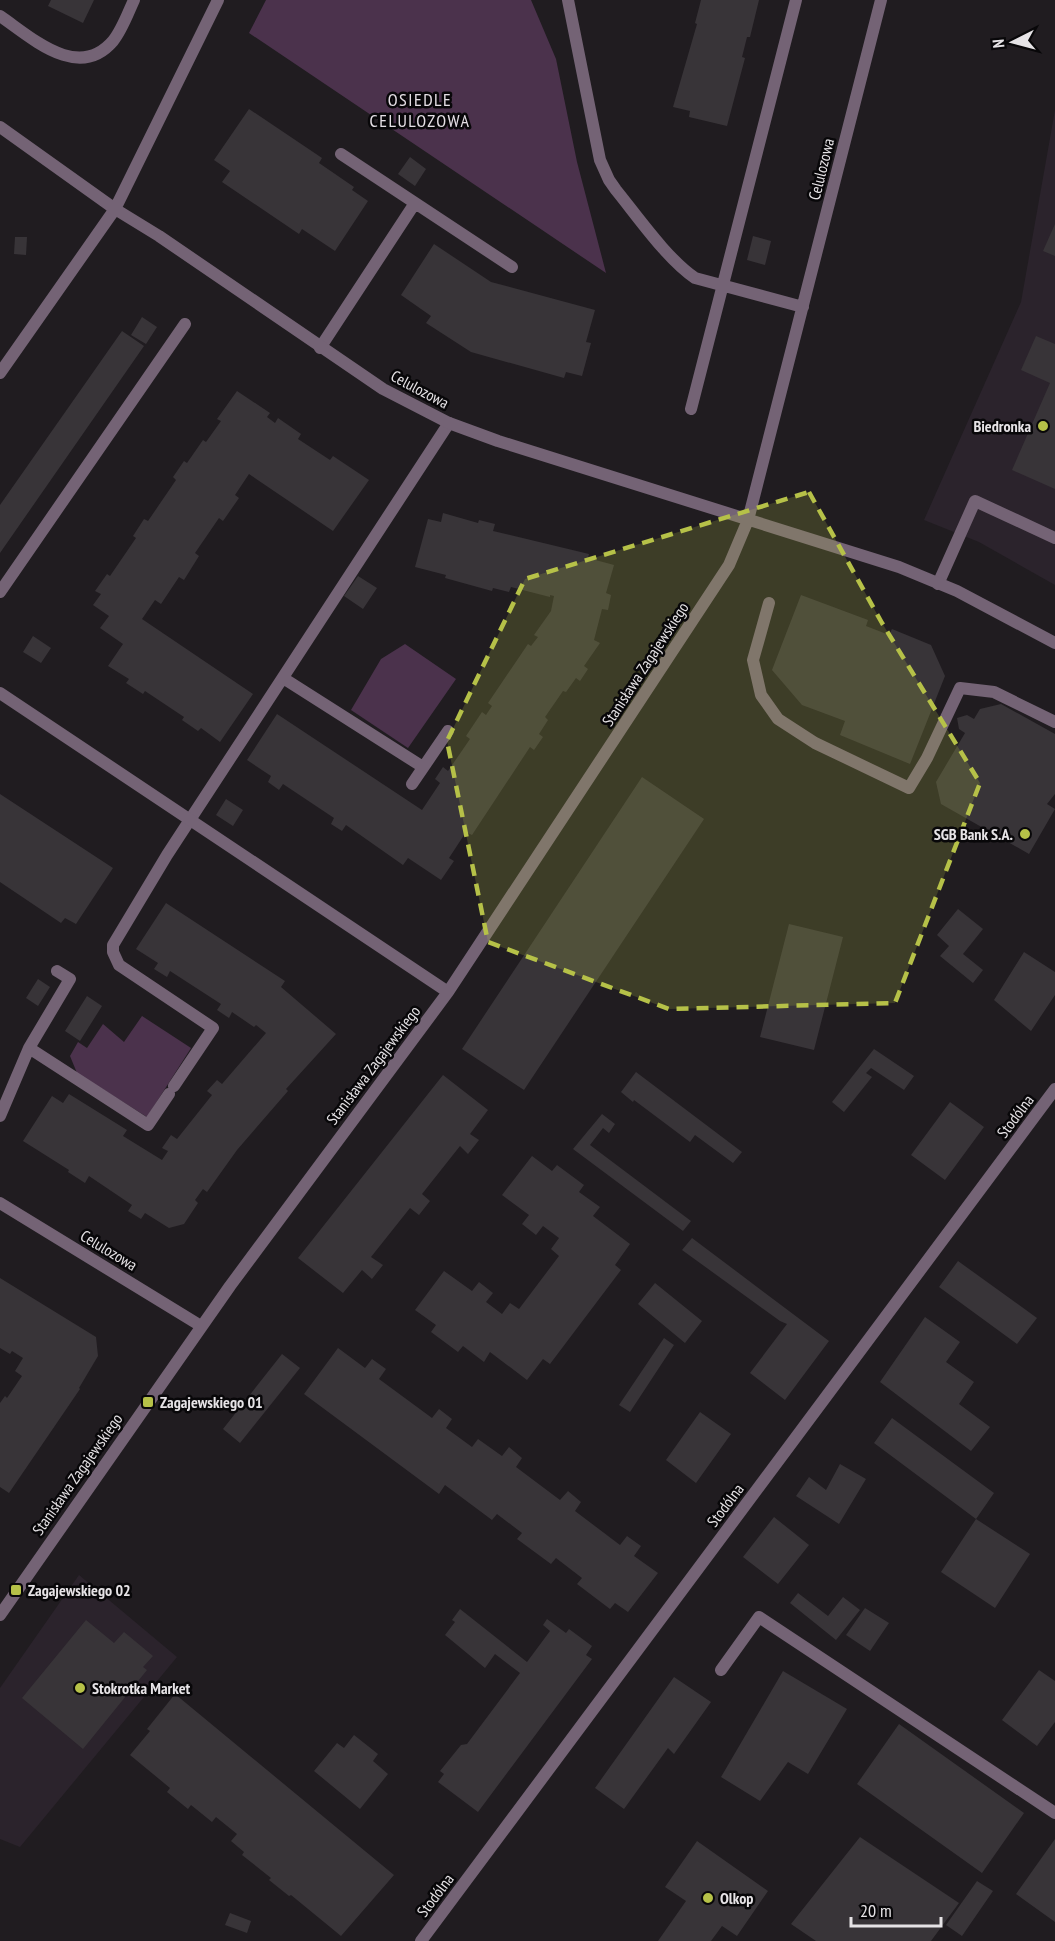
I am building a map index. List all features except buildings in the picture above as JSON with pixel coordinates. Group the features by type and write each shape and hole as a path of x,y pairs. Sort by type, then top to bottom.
{"street":[{"path":"0,16 57,54 77,58 97,53 113,40 134,0"},
{"path":"0,373 115,209 218,0"},
{"path":"568,0 600,160 609,180 687,273 703,282 803,307"},
{"path":"691,409 796,0"},
{"name":"Celulozowa","path":"748,520 881,0"},
{"name":"Celulozowa","path":"0,127 115,209 159,236 383,389 449,423 498,441 898,567 957,591 1055,643"},
{"path":"341,154 512,267"},
{"path":"321,348 415,203"},
{"path":"0,592 184,324"},
{"path":"29,1047 148,1125 172,1090 213,1028 119,965 113,952 113,945 190,820 449,423"},
{"path":"938,584 975,501 1055,538"},
{"name":"Stanisława Zagajewskiego","path":"0,1615 201,1326 448,992 729,566 748,520"},
{"path":"769,603 753,660 761,695 778,720 815,743 909,788 927,758 960,688 994,692 1055,722"},
{"path":"283,678 423,767"},
{"path":"0,693 448,992"},
{"path":"412,784 448,731"},
{"path":"0,1116 29,1047 70,979 57,971"},
{"name":"Stodólna","path":"421,1941 1055,1089"},
{"name":"Celulozowa","path":"0,1203 201,1326"},
{"path":"721,1670 759,1617 1055,1813"}],"highlighted area":[{"path":"809,492 882,623 980,783 895,1003 669,1009 488,942 447,741 525,579"}],"shaded area":[{"path":"266,0 531,0 556,59 577,162 606,273 249,33"},
{"path":"1055,110 1055,585 979,542 924,520 1021,302"},
{"path":"405,644 456,679 408,748 351,710 381,659"},
{"path":"142,1016 191,1048 147,1117 77,1073 70,1056 78,1042 87,1048 103,1024 124,1042"},
{"path":"79,1575 177,1657 20,1847 0,1839 0,1688"}],"place":[{"name":"Biedronka","path":"1043,426"},
{"name":"SGB Bank S.A.","path":"1025,834"},
{"name":"Zagajewskiego 01","path":"148,1402"},
{"name":"Zagajewskiego 02","path":"16,1590"},
{"name":"Stokrotka Market","path":"80,1688"},
{"name":"Olkop","path":"708,1898"}],"district":[{"name":"OSIEDLE CELULOZOWA","path":"420,110"}]}
